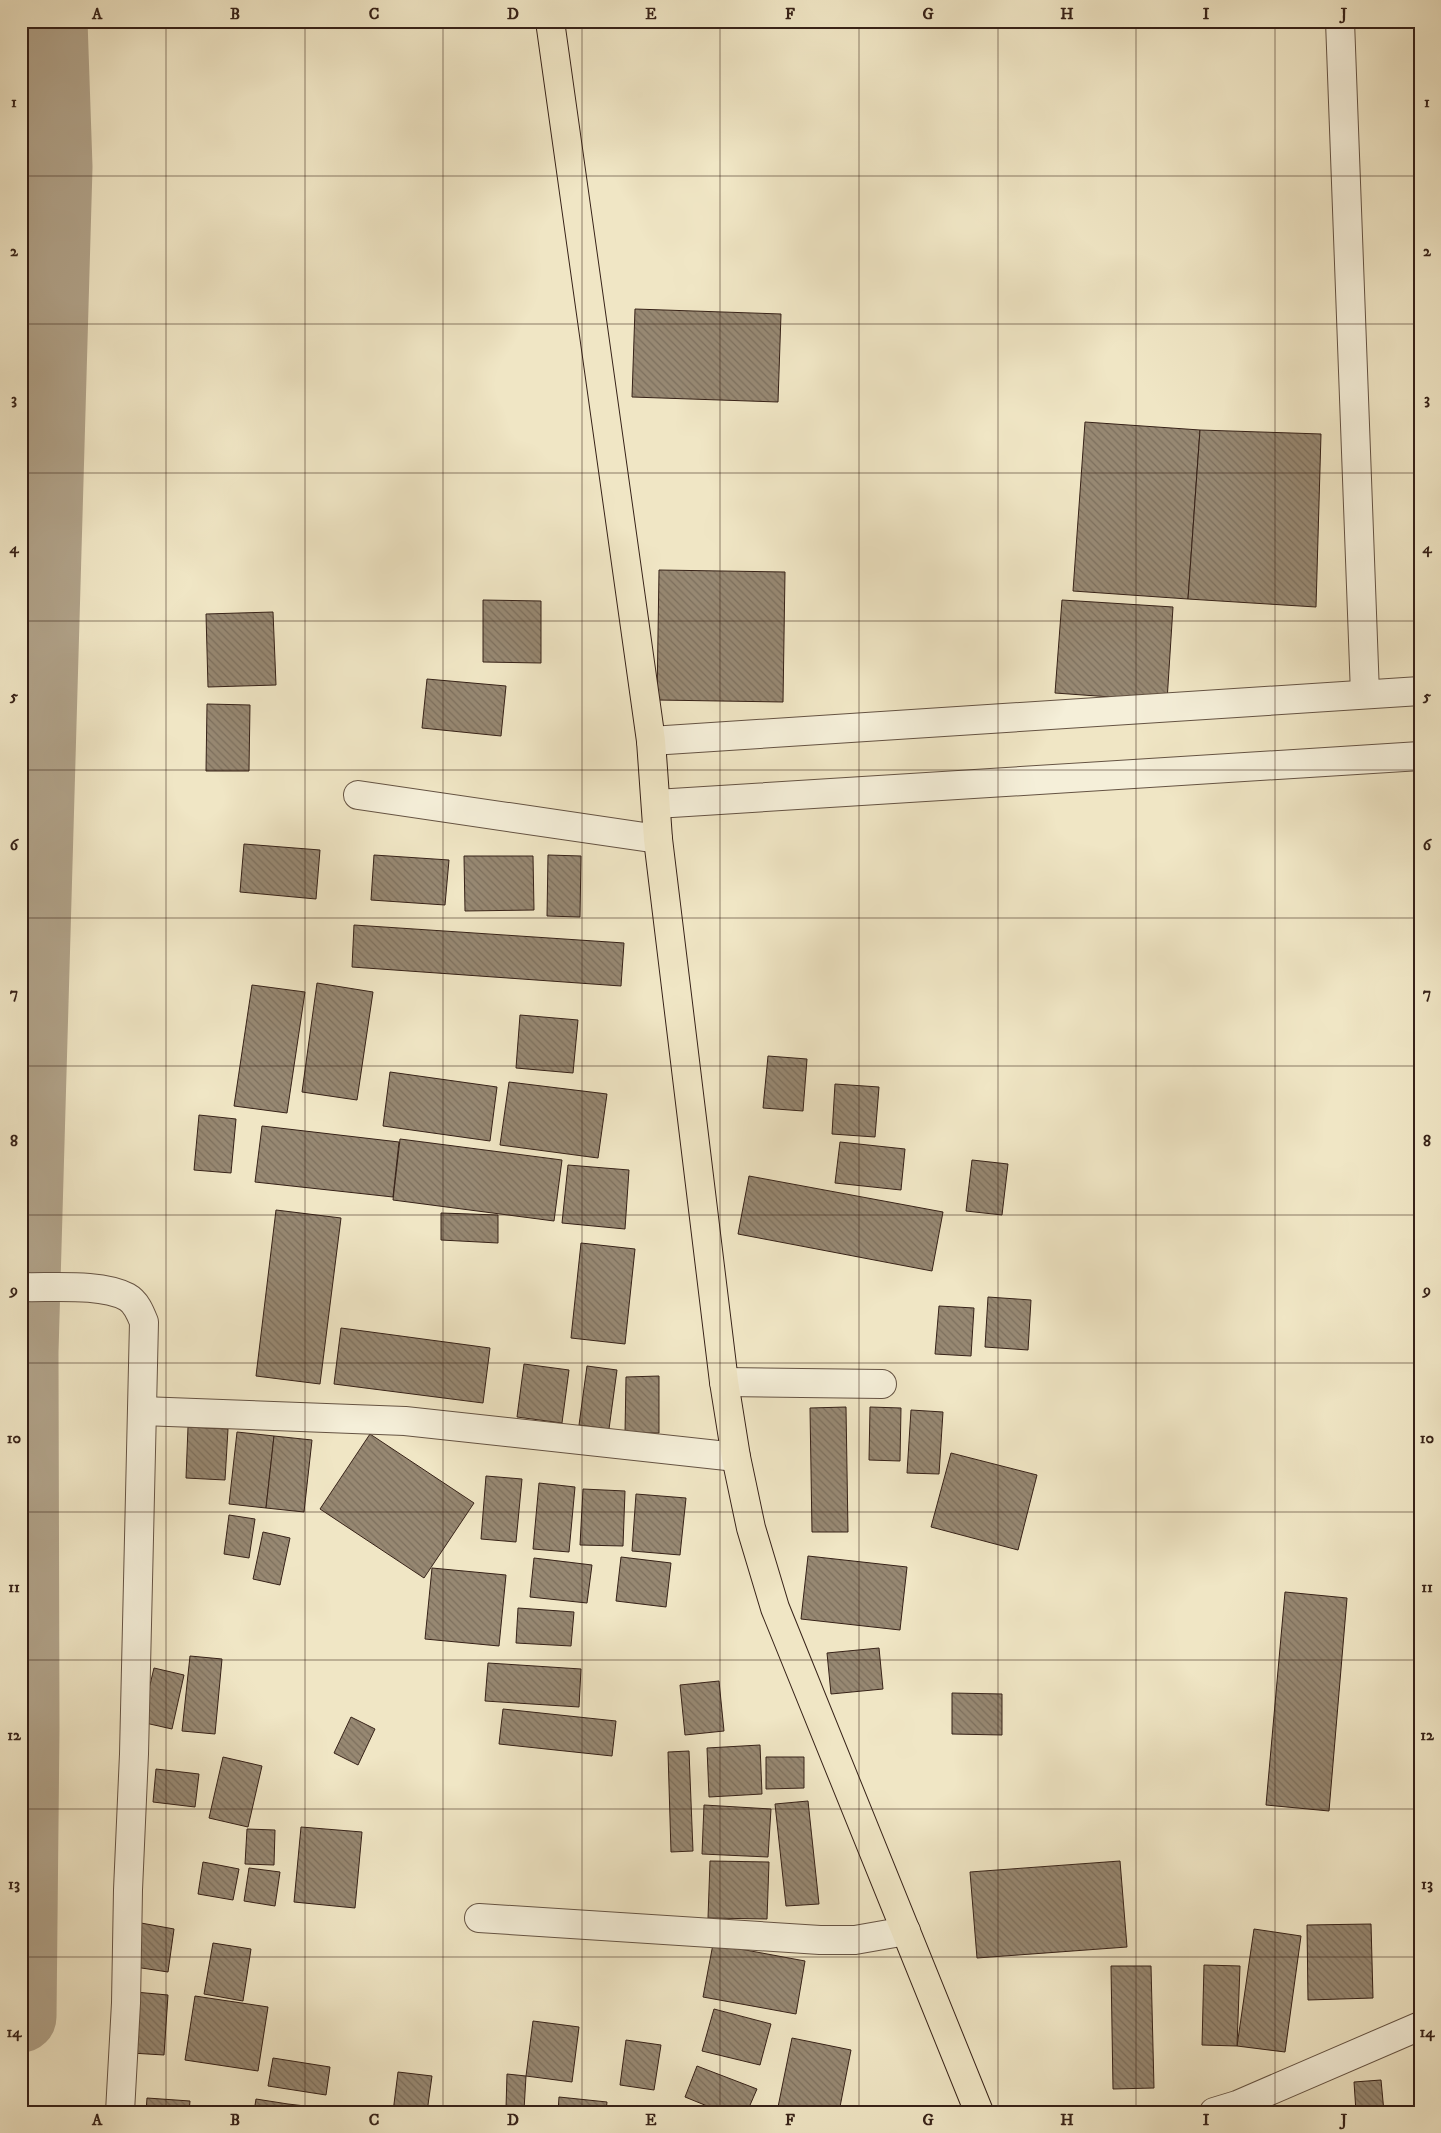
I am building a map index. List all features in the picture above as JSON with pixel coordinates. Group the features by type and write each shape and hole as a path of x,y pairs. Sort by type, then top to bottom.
{"main road":[{"path":"550,21 651,741 658,839 724,1382 736,1458 751,1528 775,1608 979,2112"}],"street":[{"path":"1340,21 1365,694"},
{"path":"651,741 1420,691"},
{"path":"656,804 1420,756"},
{"path":"358,795 658,839"},
{"path":"21,1287 105,1289 128,1297 138,1306 144,1322 134,1754 128,1890 126,2003 120,2112"},
{"path":"724,1382 882,1384"},
{"path":"142,1411 405,1421 736,1458"},
{"path":"479,1918 820,1940 855,1940 906,1931"},
{"path":"1214,2112 1420,2026"}],"building":[{"path":"635,309 781,314 778,402 632,397"},
{"path":"1085,422 1200,430 1188,599 1073,591"},
{"path":"1200,430 1321,434 1316,607 1188,599"},
{"path":"659,570 785,572 783,702 657,700"},
{"path":"483,600 541,601 541,663 483,662"},
{"path":"1062,600 1173,607 1167,701 1055,693"},
{"path":"273,612 276,685 208,687 206,614"},
{"path":"427,679 506,686 501,736 422,728"},
{"path":"207,704 250,705 249,771 206,771"},
{"path":"244,844 320,850 316,899 240,892"},
{"path":"374,855 449,860 445,905 371,900"},
{"path":"548,855 581,856 580,917 547,916"},
{"path":"464,856 533,856 534,910 465,911"},
{"path":"354,925 624,943 621,986 352,967"},
{"path":"317,983 373,992 357,1100 302,1092"},
{"path":"252,985 305,992 287,1113 234,1106"},
{"path":"520,1015 578,1020 573,1073 516,1068"},
{"path":"768,1056 807,1059 803,1111 763,1108"},
{"path":"390,1072 497,1087 490,1141 383,1126"},
{"path":"509,1082 607,1094 598,1158 500,1145"},
{"path":"835,1084 879,1087 875,1137 832,1134"},
{"path":"199,1115 236,1119 231,1173 194,1170"},
{"path":"262,1126 399,1142 393,1197 255,1182"},
{"path":"400,1139 562,1160 554,1221 393,1200"},
{"path":"840,1142 905,1149 901,1190 835,1183"},
{"path":"972,1160 1008,1164 1002,1215 966,1211"},
{"path":"568,1165 629,1170 625,1229 562,1223"},
{"path":"749,1176 943,1212 932,1271 738,1234"},
{"path":"276,1210 341,1218 320,1384 256,1376"},
{"path":"441,1213 498,1215 498,1243 441,1240"},
{"path":"581,1243 635,1249 625,1344 571,1338"},
{"path":"988,1297 1031,1300 1028,1350 985,1347"},
{"path":"939,1306 974,1308 971,1356 935,1354"},
{"path":"341,1328 490,1348 483,1403 334,1384"},
{"path":"524,1364 569,1370 562,1423 517,1417"},
{"path":"587,1366 617,1370 609,1429 579,1425"},
{"path":"659,1376 659,1433 625,1433 626,1377"},
{"path":"846,1407 848,1532 812,1532 810,1408"},
{"path":"870,1407 901,1408 900,1461 869,1460"},
{"path":"911,1410 943,1412 939,1474 907,1473"},
{"path":"188,1427 228,1429 225,1480 186,1478"},
{"path":"237,1432 274,1436 266,1508 229,1504"},
{"path":"370,1434 474,1503 424,1578 320,1509"},
{"path":"274,1436 312,1440 304,1512 266,1508"},
{"path":"951,1453 1037,1475 1018,1550 931,1527"},
{"path":"486,1476 522,1479 516,1542 481,1539"},
{"path":"539,1483 575,1487 569,1552 533,1549"},
{"path":"583,1489 625,1491 623,1546 580,1545"},
{"path":"636,1494 686,1498 680,1555 632,1551"},
{"path":"229,1515 255,1519 249,1558 224,1554"},
{"path":"263,1532 290,1538 280,1585 253,1579"},
{"path":"808,1556 907,1567 900,1630 801,1619"},
{"path":"621,1557 671,1563 666,1607 616,1601"},
{"path":"534,1558 592,1565 587,1603 530,1597"},
{"path":"432,1568 506,1575 499,1646 425,1639"},
{"path":"1285,1592 1347,1598 1329,1811 1266,1805"},
{"path":"518,1608 574,1612 571,1646 516,1643"},
{"path":"879,1648 883,1689 831,1694 827,1653"},
{"path":"190,1656 222,1659 215,1734 182,1731"},
{"path":"488,1663 581,1669 579,1707 485,1701"},
{"path":"154,1668 184,1675 172,1729 141,1722"},
{"path":"719,1681 724,1731 685,1735 680,1685"},
{"path":"952,1693 1002,1694 1002,1735 952,1734"},
{"path":"503,1709 616,1721 612,1756 499,1744"},
{"path":"351,1717 375,1729 358,1765 334,1753"},
{"path":"760,1745 762,1794 709,1797 707,1748"},
{"path":"689,1751 693,1851 671,1852 668,1752"},
{"path":"223,1757 262,1766 248,1827 209,1818"},
{"path":"766,1757 804,1757 804,1788 766,1789"},
{"path":"156,1769 199,1774 195,1807 153,1802"},
{"path":"808,1801 819,1904 786,1906 775,1804"},
{"path":"704,1805 771,1809 768,1857 702,1854"},
{"path":"301,1827 362,1832 355,1908 294,1902"},
{"path":"247,1829 275,1830 274,1865 245,1864"},
{"path":"710,1861 769,1862 767,1919 708,1918"},
{"path":"1120,1861 1127,1947 977,1958 970,1872"},
{"path":"203,1862 239,1869 233,1900 198,1894"},
{"path":"249,1868 280,1872 275,1906 244,1901"},
{"path":"141,1923 174,1929 168,1972 135,1967"},
{"path":"1371,1924 1373,1998 1308,2000 1307,1925"},
{"path":"1254,1929 1301,1936 1285,2052 1237,2046"},
{"path":"213,1943 251,1949 243,2001 204,1994"},
{"path":"713,1944 805,1961 796,2014 703,1997"},
{"path":"1204,1965 1240,1966 1237,2046 1202,2045"},
{"path":"1111,1966 1151,1966 1154,2088 1113,2089"},
{"path":"135,1992 168,1995 164,2055 131,2053"},
{"path":"195,1996 268,2007 258,2071 185,2060"},
{"path":"714,2009 771,2024 760,2065 702,2051"},
{"path":"533,2021 579,2027 572,2082 526,2076"},
{"path":"792,2038 851,2050 839,2112 777,2112"},
{"path":"626,2040 661,2045 654,2090 620,2085"},
{"path":"273,2058 330,2067 326,2095 268,2086"},
{"path":"697,2066 757,2089 747,2112 722,2112 685,2097"},
{"path":"398,2072 432,2076 427,2112 393,2112"},
{"path":"507,2074 526,2076 524,2110 506,2108"},
{"path":"1381,2080 1384,2112 1356,2112 1354,2082"},
{"path":"559,2097 607,2102 606,2112 558,2112"},
{"path":"147,2098 190,2101 189,2112 146,2112"},
{"path":"256,2099 288,2104 348,2111 254,2112"},
{"path":"616,2106 651,2109 650,2112 615,2112"}],"waterway":[{"path":"21,2017 24,1728 23,1352 57,167 52,21"}]}
